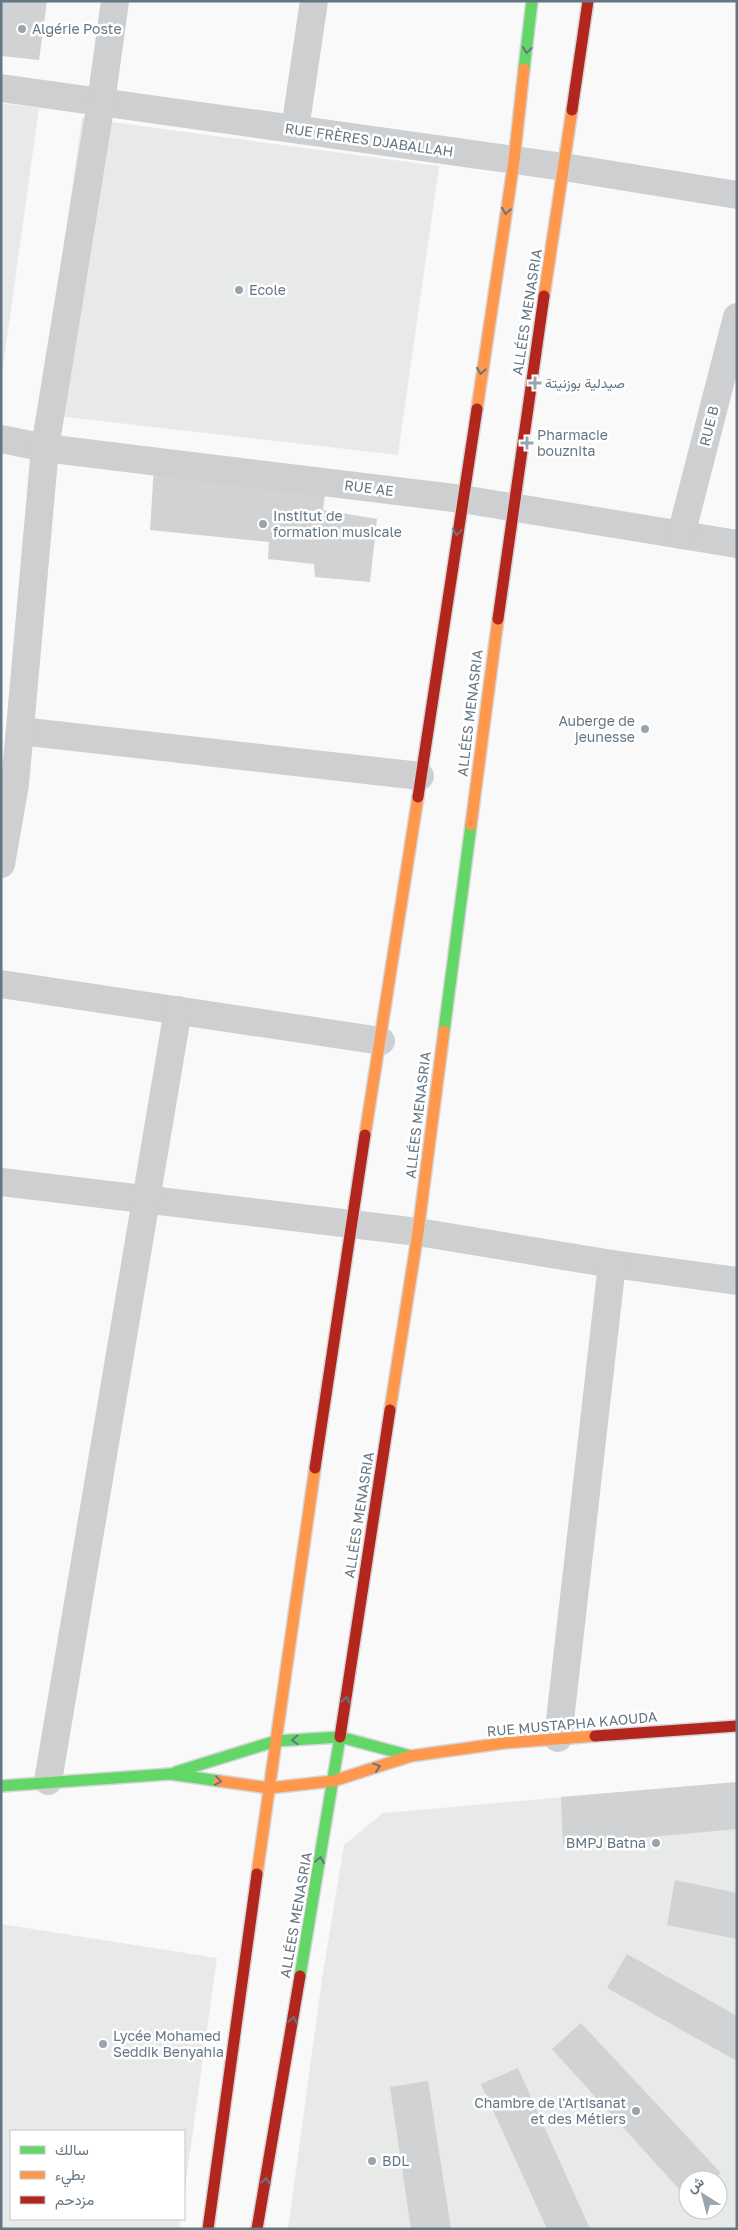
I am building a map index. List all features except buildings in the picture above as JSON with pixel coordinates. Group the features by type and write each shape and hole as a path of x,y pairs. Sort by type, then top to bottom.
{"street":[{"path":"1,864 8,783 20,731 45,448 102,102 115,1"},
{"path":"295,129 314,1"},
{"path":"208,2229 350,1224 382,1041 420,776 514,161 532,1"},
{"name":"ALLÉES MENASRIA","path":"257,2229 333,1781 418,1232 512,508 588,1"},
{"name":"RUE FRÈRES DJABALLAH","path":"1,88 564,167 737,195"},
{"name":"RUE B","path":"681,536 737,317"},
{"name":"RUE AE","path":"1,439 45,448 462,499 737,544"},
{"path":"20,731 420,776"},
{"path":"1,984 382,1041"},
{"path":"48,1781 178,1010"},
{"path":"1,1182 418,1232 612,1264 737,1280"},
{"path":"558,1738 612,1264"},
{"name":"RUE MUSTAPHA KAOUDA","path":"1,1786 48,1781 170,1774 269,1788 333,1781 411,1756 558,1738 737,1726"},
{"name":"RUE MUSTAPHA KAOUDA","path":"170,1774 276,1741 340,1737 411,1756"}],"shaded area":[{"path":"1,103 39,108 1,381"},
{"name":"Ecole","path":"82,118 439,166 398,455 40,414"},
{"path":"737,1782 737,2229 288,2229 322,1979 344,1845 383,1813"},
{"name":"Lycée Mohamed Seddik Benyahia","path":"1,1924 217,1958 185,2188 185,2130 10,2130 10,2220 181,2220 179,2229 1,2229"}],"traffic: fast":[{"path":"524,69 532,1"},
{"path":"444,1031 471,825"},
{"path":"176,1772 276,1741 340,1737 411,1756"},
{"path":"300,1976 340,1737"},
{"path":"1,1786 170,1774 219,1781"}],"traffic: slow":[{"path":"477,409 514,161 524,69"},
{"path":"544,296 572,110"},
{"path":"471,825 498,619"},
{"path":"365,1135 418,797"},
{"path":"390,1410 418,1232 444,1031"},
{"path":"257,1874 315,1468"},
{"path":"219,1781 269,1788 333,1781 411,1756 504,1743 595,1736"}],"traffic: jam":[{"path":"572,110 588,1"},
{"path":"498,619 544,296"},
{"path":"418,797 477,409"},
{"path":"315,1468 365,1135"},
{"path":"340,1737 390,1410"},
{"path":"595,1736 737,1726"},
{"path":"208,2229 257,1874"},
{"path":"257,2229 300,1976"}],"place":[{"name":"Algérie Poste","path":"22,29"},
{"name":"Ecole","path":"239,290"},
{"name":"صيدلية بوزنيتة","path":"535,383"},
{"name":"Pharmacie bouznita","path":"527,443"},
{"name":"Institut de formation musicale","path":"263,524"},
{"name":"Auberge de jeunesse","path":"645,729"},
{"name":"BMPJ Batna","path":"656,1843"},
{"name":"Lycée Mohamed Seddik Benyahia","path":"103,2044"},
{"name":"Chambre de l'Artisanat et des Métiers","path":"636,2111"},
{"name":"BDL","path":"372,2161"}]}
